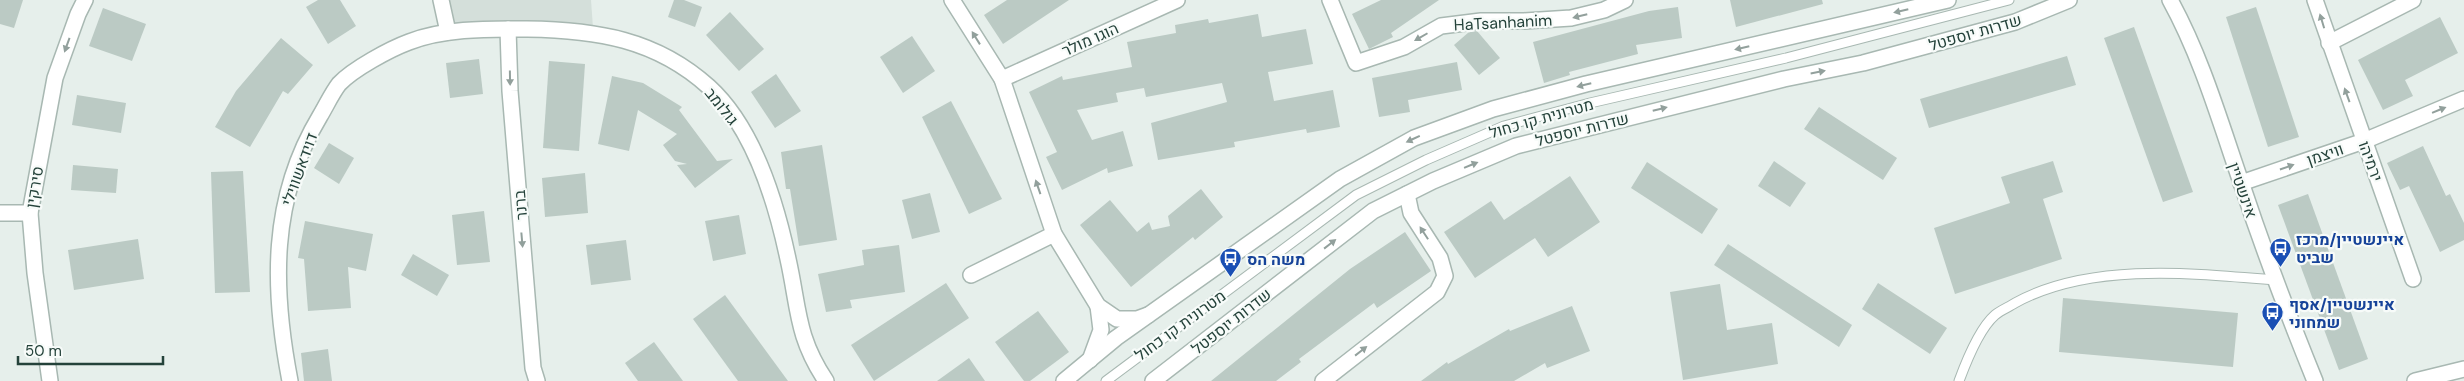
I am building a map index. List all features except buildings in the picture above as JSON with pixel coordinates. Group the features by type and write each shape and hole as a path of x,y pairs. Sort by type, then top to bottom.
{"street":[{"name":"סירקין","path":"50,381 35,273 30,213 55,78 78,14 85,0"},
{"path":"441,0 448,32"},
{"path":"952,0 1002,78 1054,234 1098,306 1117,319 1137,319 1149,315"},
{"name":"הוגו מולר","path":"1002,78 1178,0"},
{"name":"HaTsanhanim","path":"1330,0 1356,63 1404,47 1441,26 1481,20 1524,21 1571,18 1604,10 1626,0"},
{"path":"1064,381 1149,315 1340,179 1414,138 1493,109 1586,84 1948,0"},
{"name":"שדרות יוספטל","path":"1153,381 1373,211 1516,146 1784,79 1864,63 2014,22 2069,0"},
{"name":"אינשטיין","path":"2170,0 2179,17 2207,86 2274,280 2315,381"},
{"name":"ירמיהו","path":"2316,0 2328,43 2413,279"},
{"path":"2328,43 2413,0"},
{"name":"ברנר","path":"508,29 510,91 533,368 537,381"},
{"name":"גולומב","path":"448,32 552,29 602,34 644,45 680,65 711,88 734,117 762,169 789,261 800,330 814,363 826,381"},
{"name":"דוידאשווילי","path":"290,381 279,298 278,245 287,192 310,133 339,84 379,56 411,41 448,32"},
{"name":"וויצמן","path":"2241,183 2364,141 2464,99"},
{"path":"1323,381 1437,292 1445,276 1440,258 1411,213 1407,194"},
{"path":"0,212 30,213"},
{"path":"971,275 1054,234"},
{"path":"1090,360 1101,330 1098,306"},
{"path":"2415,381 2464,369"}],"lane":[{"name":"מטרונית קו כחול","path":"1106,381 1356,195 1426,160 1504,126 1590,103 1786,58 2009,0"},
{"path":"1959,381 1969,354 1995,315 2030,295 2073,282 2127,275 2194,274 2274,280"}],"shaded area":[{"path":"448,0 591,0 593,28 455,32"}],"place":[{"name":"איינשטיין/מרכז שביט","path":"2280,267"},
{"name":"משה הס","path":"1231,278"},
{"name":"איינשטיין/אסף שמחוני","path":"2273,332"}]}
